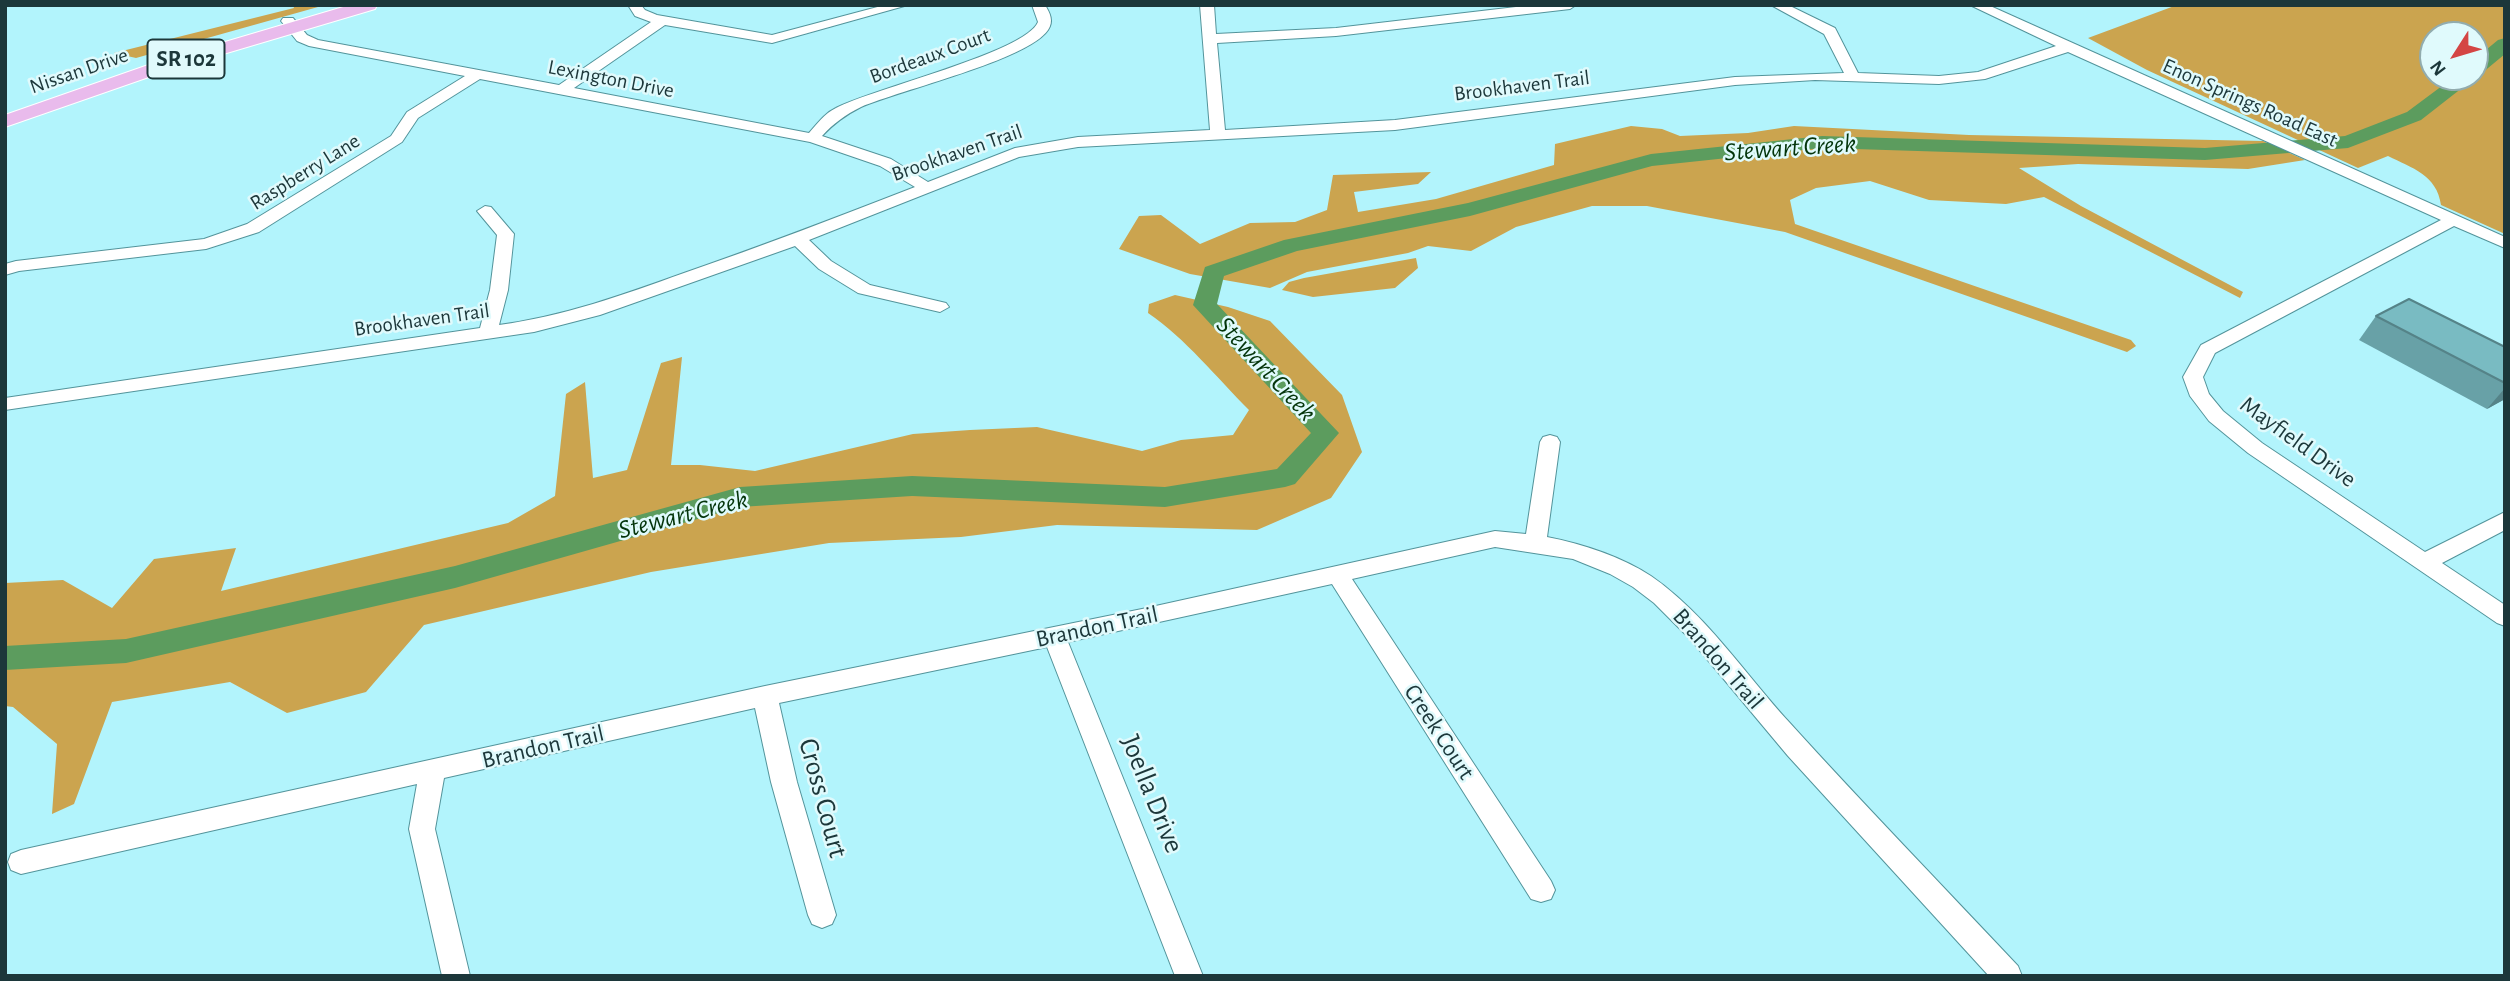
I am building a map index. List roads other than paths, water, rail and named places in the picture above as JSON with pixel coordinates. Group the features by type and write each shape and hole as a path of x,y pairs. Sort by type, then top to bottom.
{"main road":[{"name":"Nissan Drive","path":"5,121 345,5"},
{"name":"Nissan Drive","path":"5,113 189,50 369,5"}],"street":[{"path":"634,5 640,13 663,20 772,39 902,5"},
{"name":"Bordeaux Court","path":"812,138 838,113 902,86 1018,47 1041,30 1045,20 1044,11 1038,5"},
{"path":"1207,5 1218,135"},
{"path":"1210,39 1336,32 1570,5"},
{"path":"1777,5 1830,31 1853,77"},
{"name":"Enon Springs Road East","path":"1976,5 2505,243"},
{"path":"561,91 663,20"},
{"name":"Lexington Drive","path":"290,24 302,38 314,43 812,138 886,161 905,170 925,187"},
{"name":"Brookhaven Trail","path":"5,404 488,333 594,311 798,239 1015,153 1065,144 1395,125 1735,81 1815,76 1939,80 1980,76 2068,47"},
{"name":"Raspberry Lane","path":"5,270 16,266 206,244 253,229 397,139 412,115 477,75"},
{"path":"485,211 506,234 499,290 488,333"},
{"name":"Mayfield Drive","path":"2454,220 2208,349 2193,377 2200,396 2216,416 2255,448 2505,617"},
{"path":"798,239 825,265 864,289 940,307"},
{"path":"1535,543 1549,442"},
{"path":"2425,562 2505,520"},
{"name":"Brandon Trail","path":"21,862 765,696 1496,540 1535,543 1578,551 1620,568 1681,610 1766,714 2005,975"},
{"name":"Creek Court","path":"1337,574 1541,890"},
{"name":"Joella Drive","path":"1054,636 1189,976"},
{"name":"Cross Court","path":"765,696 784,782 822,915"},
{"path":"432,772 422,829 456,976"}],"waterway":[{"name":"Stewart Creek","path":"2489,57 2505,44"},
{"name":"Stewart Creek","path":"5,658 126,651 455,577 740,497 912,486 1165,497 1285,477 1326,433 1205,305 1213,272 1292,245 1470,209 1651,160 1822,142 2205,154 2348,142 2414,116 2447,91"}]}
